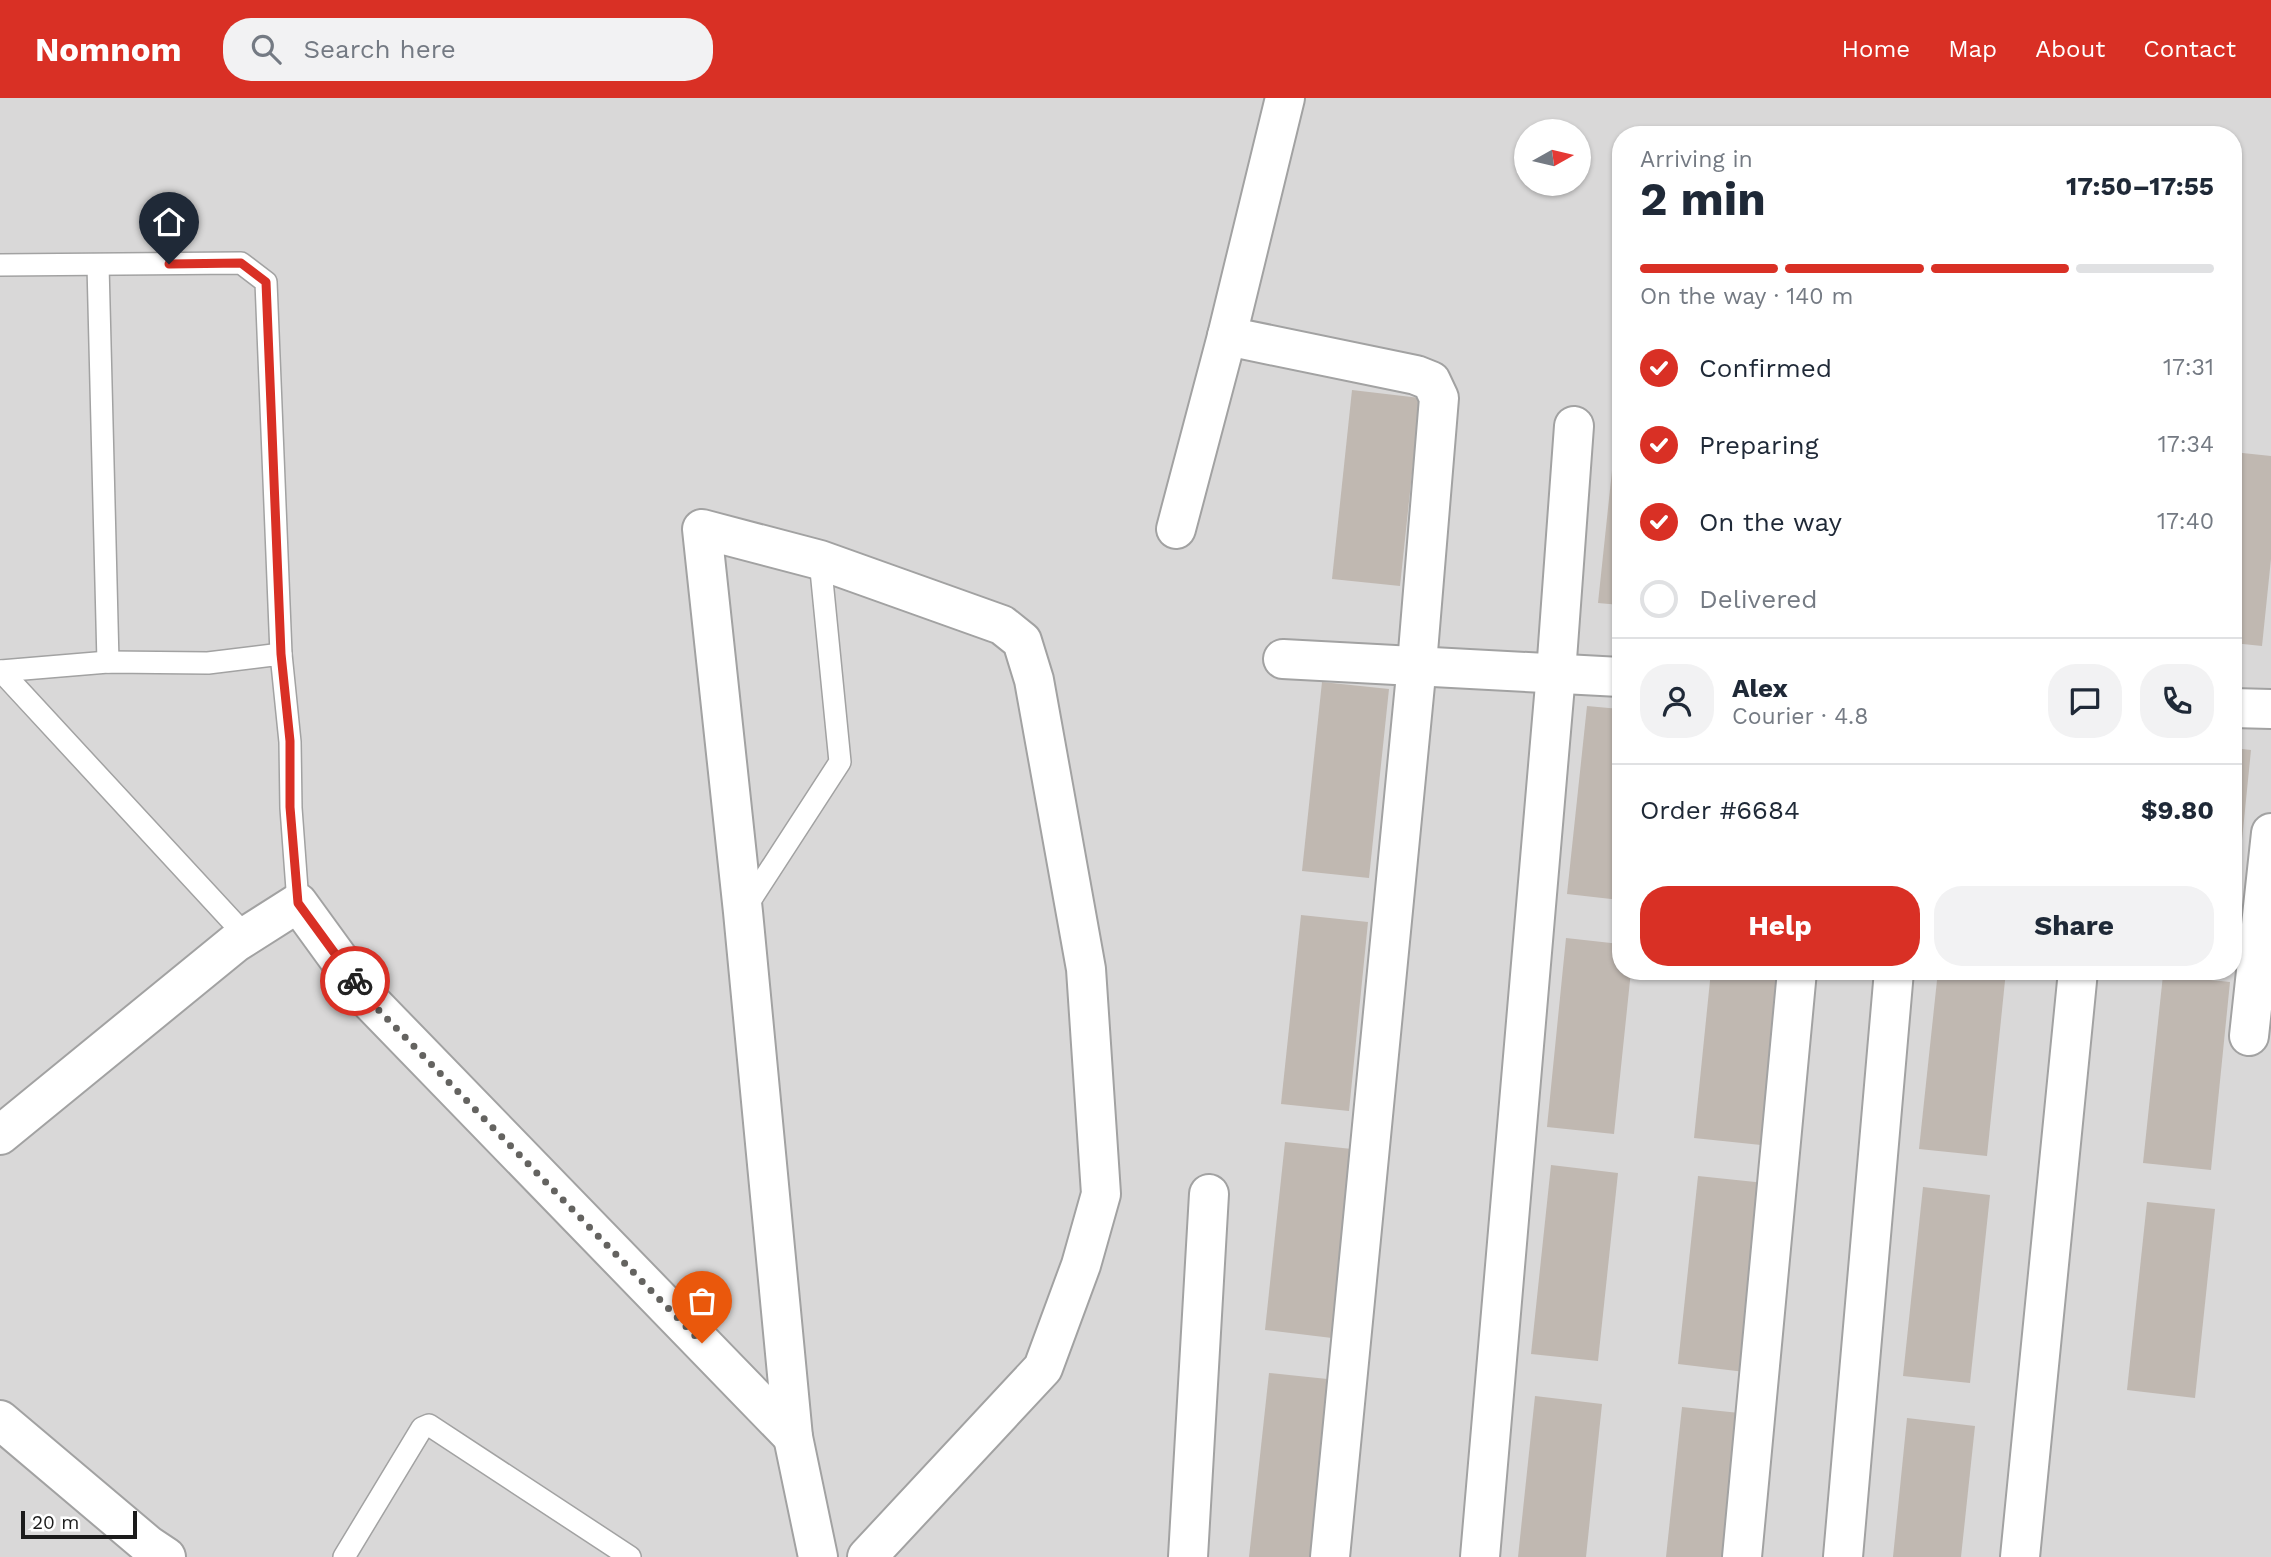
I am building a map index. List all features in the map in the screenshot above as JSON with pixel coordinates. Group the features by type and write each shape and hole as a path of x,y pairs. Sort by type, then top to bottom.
{"street":[{"path":"1176,529 1227,336 1285,98"},
{"path":"1227,336 1416,375 1431,382 1439,398 1417,664 1330,1557"},
{"path":"1480,1557 1556,673 1574,426"},
{"path":"818,1557 793,1437 743,912 702,529 820,560 1002,625 1022,641 1034,680 1086,969 1101,1194 1081,1265 1043,1368 867,1557"},
{"path":"1283,659 1417,664 1612,676"},
{"path":"2242,708 2271,709"},
{"path":"2249,1036 2271,833"},
{"path":"0,1135 246,936 298,903 367,998 793,1437"},
{"path":"1742,1557 1796,980"},
{"path":"1843,1557 1893,980"},
{"path":"2020,1557 2077,980"},
{"path":"1188,1557 1209,1194"},
{"path":"0,1420 148,1545 166,1557"}],"lane":[{"path":"0,265 241,263 266,282 281,654 290,741 290,807 298,903"},
{"path":"98,264 108,662"},
{"path":"743,912 840,762 820,560"},
{"path":"1,671 108,662 208,663 281,654"},
{"path":"1,671 246,936"},
{"path":"344,1557 422,1428 429,1425 630,1557"}],"shaded area":[{"path":"0,98 2271,98 2271,1557 0,1557"}],"building":[{"path":"1352,390 1420,398 1400,586 1332,579"},
{"path":"2242,453 2271,456 2271,559 2262,646 2242,644"},
{"path":"1612,471 1612,604 1598,603"},
{"path":"1322,682 1389,689 1369,878 1302,871"},
{"path":"1587,706 1612,708 1612,899 1567,894"},
{"path":"2242,749 2251,750 2242,840"},
{"path":"1301,915 1368,922 1349,1111 1281,1104"},
{"path":"1566,938 1612,943 1612,980 1630,980 1614,1134 1547,1127"},
{"path":"1710,980 1778,980 1761,1145 1694,1138"},
{"path":"1937,980 2005,980 1987,1156 1919,1149"},
{"path":"2162,980 2230,982 2211,1170 2143,1163"},
{"path":"1285,1142 1352,1149 1332,1338 1265,1330"},
{"path":"1551,1165 1618,1173 1598,1361 1531,1354"},
{"path":"1698,1176 1765,1183 1745,1372 1678,1364"},
{"path":"1923,1187 1990,1195 1970,1383 1903,1376"},
{"path":"2147,1202 2215,1209 2195,1398 2127,1390"},
{"path":"1269,1373 1337,1380 1318,1557 1249,1557"},
{"path":"1535,1396 1602,1404 1586,1557 1518,1557"},
{"path":"1682,1407 1749,1414 1734,1557 1666,1557"},
{"path":"1907,1418 1975,1426 1961,1557 1893,1557"}],"way so far":[{"path":"355,981 367,998 702,1343"}],"route":[{"path":"169,264 241,263 266,282 281,654 290,741 290,807 298,903 355,981"}]}
